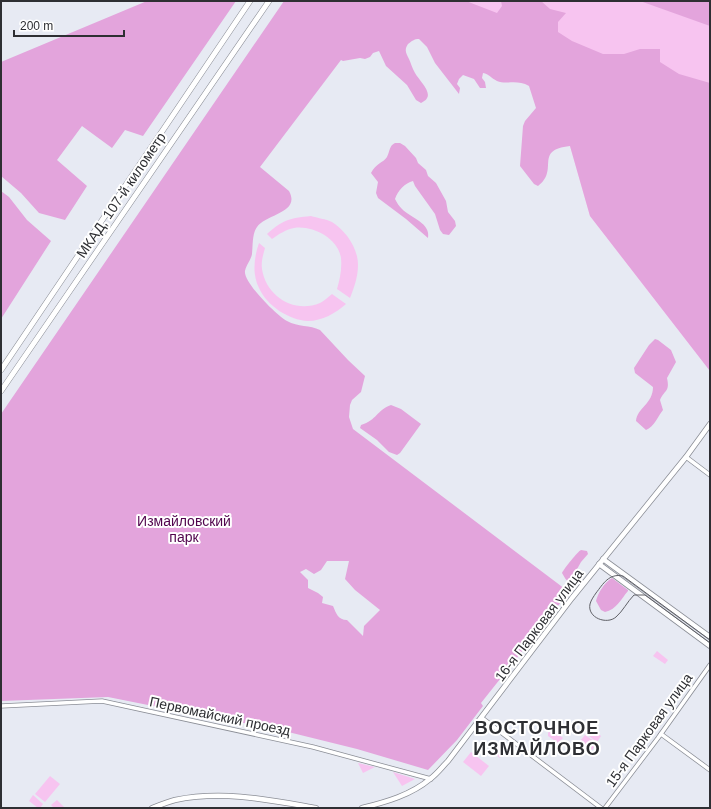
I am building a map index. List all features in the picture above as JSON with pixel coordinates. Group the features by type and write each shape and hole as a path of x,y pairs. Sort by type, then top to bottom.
{"highway":[{"name":"МКАД, 107-й километр","path":"1,391 270,1"},
{"name":"МКАД, 107-й километр","path":"1,370 249,3"}],"main road":[{"name":"16-я Парковая улица","path":"362,808 382,803 404,794 431,779 448,761 599,564 686,457 710,424"},
{"path":"603,559 710,637"},
{"path":"599,564 710,646"},
{"path":"152,808 175,800 207,796 235,795 316,808"}],"street":[{"path":"686,457 710,475"},
{"name":"15-я Парковая улица","path":"605,808 661,734 710,665"},
{"name":"Первомайский проезд","path":"1,706 102,701 313,747 431,779"},
{"path":"482,718 601,808"},
{"path":"661,734 710,770"}],"shaded area":[{"path":"422,1 710,1 710,371 590,216 539,47"},
{"path":"311,216 332,222 342,230 350,240 356,252 358,269 356,282 350,298 337,289 341,258 335,244 330,239 316,231 301,228 288,230 272,239 267,234 287,220"},
{"path":"259,243 265,248 262,269 265,279 275,295 291,304 310,306 320,303 332,294 346,304 328,316 313,321 293,318 279,311 267,301 259,288 255,277 254,266"},
{"path":"657,651 668,660 665,664 653,656"},
{"path":"590,728 601,736 597,742 586,734"},
{"path":"551,729 563,738 558,743 548,736"},
{"path":"585,735 597,743 592,750 580,741"},
{"path":"496,744 505,751 500,758 491,751"},
{"path":"471,752 489,766 481,776 463,762"},
{"path":"358,763 375,767 363,773"},
{"path":"393,772 415,779 402,786"},
{"path":"50,776 60,784 45,802 35,794"},
{"path":"33,795 43,804 40,808 29,801"},
{"path":"57,800 65,808 54,808 51,805"}],"green space":[{"path":"147,1 236,1 143,136 125,130 112,148 82,126 57,160 87,186 65,220 39,213 21,193 1,176 1,62"},
{"name":"Измайловский парк","path":"284,1 466,1 497,13 502,6 501,1 541,1 550,9 566,13 558,22 558,32 572,41 603,54 624,54 640,49 660,49 660,62 679,74 710,83 710,371 590,216 570,146 559,148 552,152 549,156 547,174 538,186 534,184 520,166 523,126 525,121 536,108 529,86 525,84 516,82 500,82 483,73 482,78 485,82 486,88 480,88 474,79 463,75 457,84 460,88 459,94 435,63 427,47 419,39 416,39 408,44 406,52 414,71 428,93 426,100 421,103 416,100 407,85 386,66 379,51 373,53 370,57 365,59 360,58 343,61 341,60 260,167 289,191 291,198 287,209 267,219 255,230 253,236 252,254 245,271 246,276 249,283 276,313 291,323 320,330 365,376 361,392 352,400 350,405 349,417 353,429 569,592 481,703 483,706 457,740 428,770 357,749 264,726 223,720 108,697 1,701 1,414","holes":["327,561 349,561 345,579 355,590 380,610 364,626 363,636 347,620 341,619 336,614 333,606 322,603 323,597 308,588 308,580 300,572 306,569 314,574 321,570"]},
{"path":"640,1 710,1 710,26"},
{"path":"395,143 400,143 405,146 416,158 418,163 426,170 428,176 436,183 446,201 448,212 455,221 456,226 449,235 443,234 440,230 435,214 413,181 402,187 395,199 402,209 420,221 426,228 428,238 378,198 376,193 378,182 371,173 375,167 384,161 391,147"},
{"path":"1,191 9,197 27,220 51,241 1,319"},
{"path":"655,339 671,350 676,362 667,378 668,386 660,400 663,410 654,424 646,430 636,421 639,413 650,398 653,387 635,373 634,368 649,345"},
{"path":"391,405 401,409 421,424 397,455 389,452 377,440 360,428 361,425"},
{"path":"581,550 587,551 588,554 576,571 579,575 574,581 570,582 565,579 562,573 571,560"},
{"path":"612,578 628,591 615,607 605,612 601,610 596,601 602,588"}],"tram line":[{"path":"710,640 623,576 614,576 607,580 596,593 590,604 592,613 598,619 608,620 616,617 634,595 645,595 710,643"}],"district":[{"name":"ВОСТОЧНОЕ ИЗМАЙЛОВО","path":"537,738"}]}
